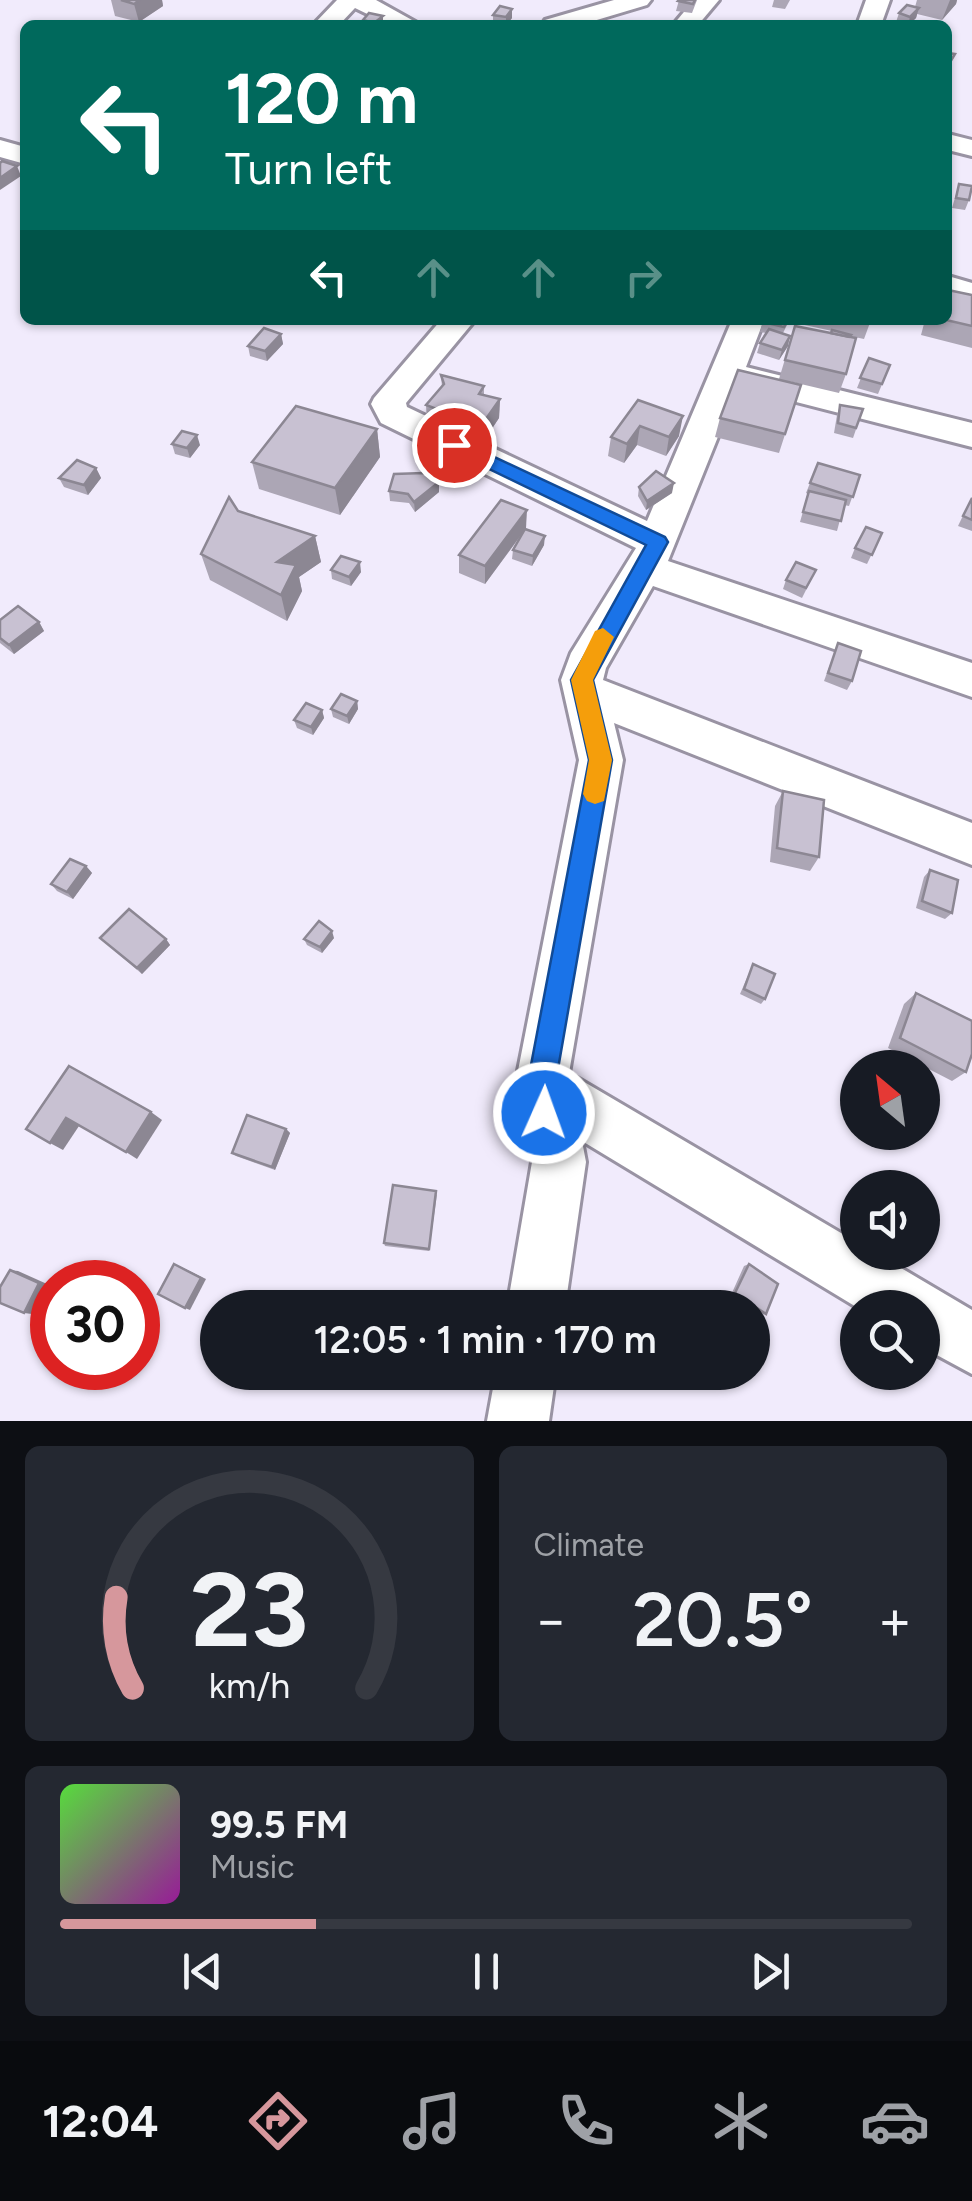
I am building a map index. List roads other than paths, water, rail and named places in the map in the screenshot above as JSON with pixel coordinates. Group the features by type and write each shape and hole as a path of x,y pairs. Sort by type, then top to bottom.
{"street":[{"path":"331,20 353,0 398,20"},
{"path":"571,20 639,0"},
{"path":"689,20 707,0"},
{"path":"454,325 390,398 388,404 394,415 651,555 972,680"},
{"path":"539,1290 559,1162 556,1138 544,1113 541,1086 601,760 582,680 586,665 651,555 746,325"},
{"path":"728,373 972,435"},
{"path":"584,693 972,844"},
{"path":"541,1086 883,1290"},
{"path":"940,1324 972,1344"},
{"path":"518,1421 523,1390"}]}
